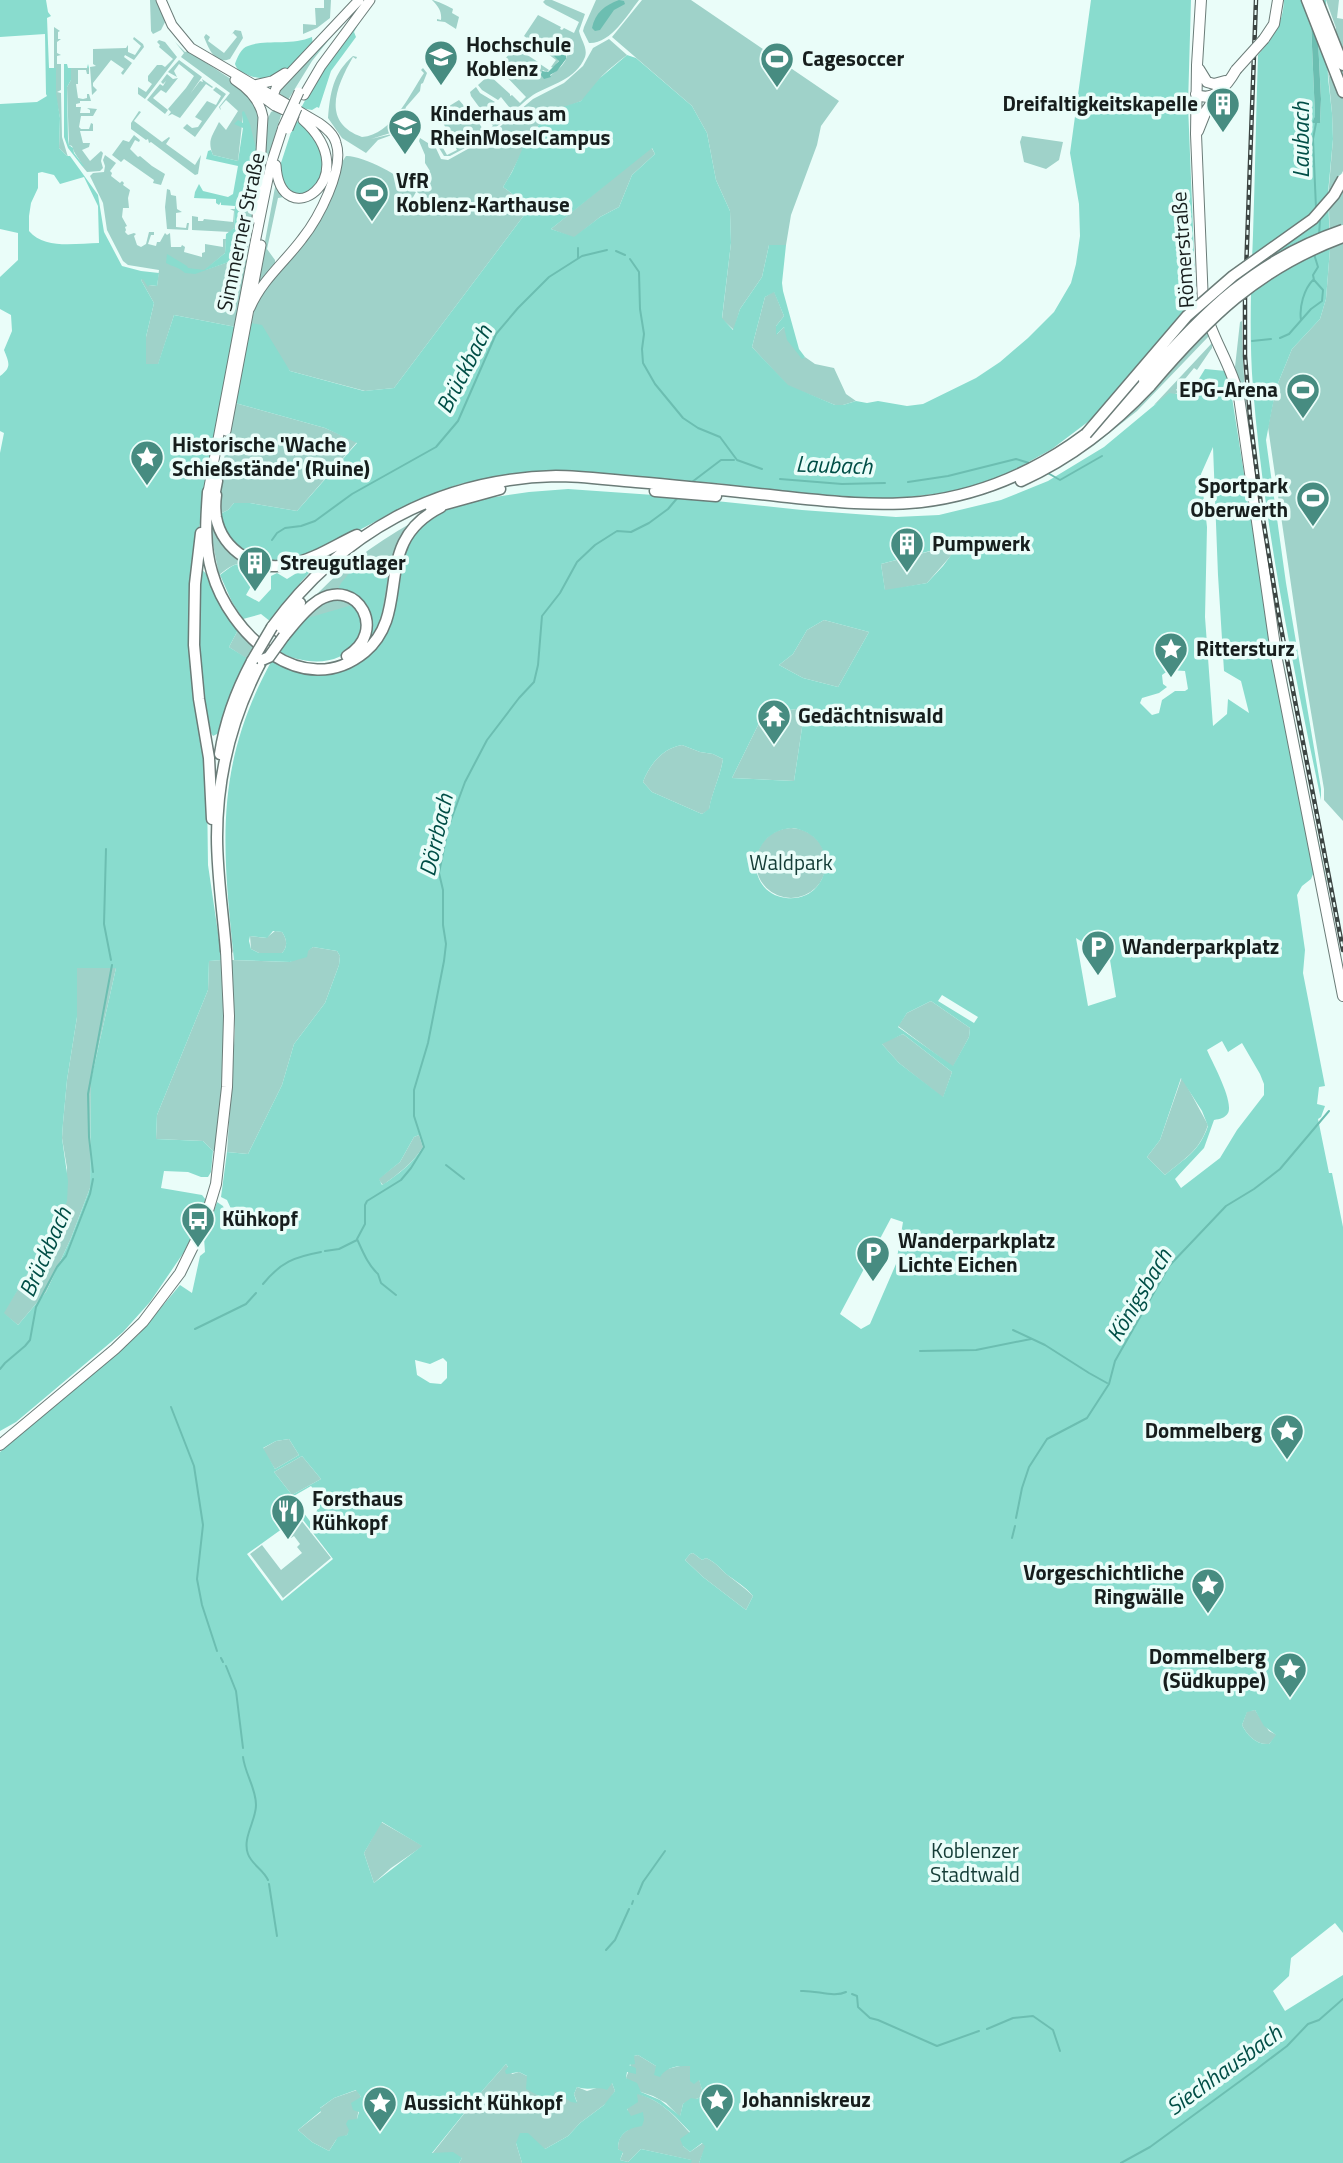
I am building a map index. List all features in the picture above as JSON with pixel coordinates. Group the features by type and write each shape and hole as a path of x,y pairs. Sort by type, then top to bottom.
{"highway":[{"path":"1307,0 1343,92"},
{"path":"1317,0 1343,65"},
{"path":"1086,434 1187,316 1233,275 1313,219 1334,195 1343,179"},
{"path":"212,819 226,720 238,688 306,596 351,553 377,535 415,515 460,498 538,484 640,486 866,504 921,502 954,497 998,483 1052,458 1120,406 1180,339 1226,294 1286,254 1343,230"},
{"path":"216,481 215,508 221,531 235,550 249,560 264,565 300,562 436,498 496,482 558,476 878,510 930,507 986,495 1046,470 1084,446 1135,402 1198,331 1231,301 1282,265 1343,237"},
{"path":"216,481 210,523 216,572 230,603 257,637 291,660 319,664 332,662 342,659 358,647 366,632 366,617 353,599 333,595 319,600 279,632"},
{"path":"208,492 208,556 226,606 244,631 265,651 290,664 320,668 345,664 372,645 388,617 394,571 402,544 421,521 437,509 460,498"},
{"path":"208,492 197,563 194,614 196,675 209,758 215,881 226,951"},
{"path":"279,632 286,608 314,577 345,550 379,526"},
{"path":"226,951 217,836 224,766 234,724 258,662"}],"main road":[{"name":"Römerstraße","path":"1201,0 1196,134 1203,303 1236,387 1277,660 1343,996"},
{"path":"1196,94 1208,98 1264,39 1274,24 1278,0"},
{"path":"1197,65 1207,82 1222,85"},
{"path":"1196,134 1222,85"},
{"path":"0,1445 115,1349 143,1322 180,1273 204,1224 216,1184 227,1087 229,1016 226,951"}],"street":[{"path":"161,0 172,25 185,43 274,101 331,134 336,143 338,153 330,186 320,211 303,238 260,288 250,308"},
{"path":"263,117 274,101 279,84 361,0"},
{"name":"Simmerner Straße","path":"208,492 271,164 316,64 361,0"},
{"name":"Simmerner Straße","path":"301,93 370,0"},
{"path":"254,85 272,81 300,62"},
{"path":"231,73 254,85 274,101"},
{"path":"231,73 233,79 253,94 263,117 255,243"},
{"path":"276,165 280,187 287,195 304,198 322,187 327,174 324,149 304,117"},
{"name":"Simmerner Straße","path":"216,481 285,128"}],"green space":[{"path":"0,0 46,0 51,16 47,18 49,68 56,68 60,118 59,148 70,156 98,195 104,232 122,266 159,273 157,286 148,287 143,279 141,280 154,303 146,337 146,364 158,364 174,315 236,327 195,561 207,791 208,865 222,960 209,961 208,990 157,1115 156,1139 203,1141 213,1151 208,1177 188,1172 164,1171 161,1188 202,1195 206,1200 200,1220 184,1252 150,1302 123,1332 16,1422 0,1431 0,453 4,433 0,431 0,376 8,367 4,350 12,331 11,315 0,309 0,277 18,260 18,233 0,229 0,104 37,102 47,96 45,34 0,37","holes":["38,173 54,175 60,184 84,177 98,206 99,243 52,243 29,231 31,203 38,188","77,968 116,968 91,1080 90,1188 46,1292 18,1325 4,1313 32,1266 46,1250 67,1201 68,1181 62,1138 67,1080 77,1017"]},
{"path":"150,0 157,0 165,22 161,30 153,34 151,31"},
{"path":"324,0 331,0 330,18 303,34 303,24 316,25 315,8 324,8"},
{"path":"432,0 453,9 452,13 459,17 456,29 445,22 437,21 441,20 441,14"},
{"path":"552,0 585,14 579,31 586,50 581,65 569,76 529,98 504,120 470,145 450,156 444,156 436,143 439,141 447,155 457,150 438,113 459,100 485,132 493,126 471,96 470,92 476,87 480,93 495,102 489,107 500,121 513,112 501,97 498,100 478,85 489,75 520,103 526,97 499,66 515,47 538,62 538,66 540,64 549,70 543,70 541,73 550,76 565,61 567,53 562,41 550,52 559,60 554,68 551,67 556,60 524,36 538,15 562,30 564,28 574,33 579,22 546,5 543,2"},
{"path":"596,0 639,0 611,34 597,42 589,43 583,31"},
{"path":"642,0 691,0 839,101 821,126 817,145 791,215 786,245 769,245 762,277 740,309 734,330 722,319 731,243 730,211 716,180 707,133 692,106 612,37"},
{"path":"1091,0 1191,0 1188,105 1196,302 1097,415 1052,449 1005,475 951,492 892,499 849,498 724,484 539,471 460,484 429,495 324,549 284,563 254,558 229,539 218,515 234,503 297,511 357,443 325,428 235,403 251,323 262,325 290,371 364,391 394,388 525,214 514,195 503,187 527,139 552,112 581,101 600,78 627,55 636,58 692,106 707,133 716,180 730,211 731,243 722,318 733,330 740,309 762,277 769,245 786,245 783,291 799,349 805,357 802,359 787,340 784,327 776,335 776,326 784,316 774,292 765,297 752,347 788,385 835,405 856,401 878,401 907,406 923,404 976,378 1000,362 1054,312 1071,283 1080,236 1079,204 1070,153","holes":["652,148 655,154 632,175 619,207 600,217 574,237 551,229"]},
{"path":"1284,0 1310,0 1315,116 1313,122 1320,123 1316,0 1326,0 1328,78 1332,113 1333,139 1328,193 1330,249 1326,299 1320,319 1292,349 1276,388 1266,440 1321,800 1272,544 1258,440 1252,369 1251,292 1258,55 1276,30 1282,16"},
{"path":"1326,0 1339,0 1337,18 1343,19 1343,171 1328,198 1333,139 1328,72 1330,77 1336,28"},
{"path":"358,21 354,32 356,37 331,71 319,108 301,108 323,67"},
{"path":"54,27 60,31 58,39 61,39 57,42 57,53 61,55 57,56 57,64 61,64 61,90 57,92 61,93 62,137 68,157 59,148 60,118 55,93"},
{"path":"339,27 312,61 288,100 278,92 279,88"},
{"path":"235,30 241,31 243,38 230,59 216,58 204,37 206,34 210,37 208,41 224,53 237,37 233,33 231,35"},
{"path":"134,37 144,47 134,60 125,55 132,63 123,75 121,73 124,69 111,60 93,83 97,90 92,95 90,67 96,66 93,64 93,49 126,48 128,45 128,52 135,55 141,46"},
{"path":"312,37 313,46 291,66 274,76 256,78 240,72 235,64 241,51 248,46"},
{"path":"609,39 627,55 602,76 584,99 551,113 536,128 503,187 514,195 525,214 394,388 365,391 290,371 251,323 258,296 325,212 346,156 362,159 392,173 410,190 416,192 412,199 418,201 421,195 417,192 422,179 430,171 425,163 420,138 431,145 434,144 441,159 448,160 484,140 533,99 564,83 583,66 593,48"},
{"path":"159,40 165,42 177,57 145,99 138,94 138,87 146,92 152,84 148,81 148,76 157,65 165,67 173,59 159,47"},
{"path":"175,42 185,52 188,51 240,85 259,109 255,203 236,327 174,315 158,365 146,364 146,337 154,303 141,280 143,278 149,285 157,286 159,270 128,265 123,261 107,230 103,203 90,176 104,172 105,155 116,163 110,171 111,176 120,183 122,181 130,190 129,208 123,208 122,217 127,226 125,232 128,235 136,234 134,236 137,245 141,247 146,244 149,232 154,232 154,235 151,235 148,244 156,246 165,233 170,233 171,247 182,245 185,247 184,252 202,257 205,244 223,247 223,239 226,239 225,253 205,270 237,259 256,149 243,115 238,161 213,155 210,142 219,122 226,130 238,111 226,100 220,109 219,107 230,93 181,57 184,53"},
{"path":"353,56 357,57 353,57 338,91 336,112 349,130 362,137 373,135 391,122 424,73 421,70 423,68 427,73 420,91 406,107 408,116 403,117 400,130 371,139 400,132 378,140 366,153 342,138 328,118 337,76"},
{"path":"179,60 202,77 190,94 200,81 203,82 202,79 213,87 206,84 180,118 172,114 168,116 171,112 168,109 194,76 179,64 174,71 177,77 168,72"},
{"path":"64,64 71,68 71,80 67,87 69,145 84,166 68,148 64,137"},
{"path":"70,68 89,68 89,74 86,70 78,70 76,84 78,98 87,98 89,94 91,101 80,101 76,107 81,107 80,113 90,113 87,108 97,109 93,116 81,116 79,127 89,129 91,123 93,124 93,131 80,131 83,143 90,143 89,147 82,150 90,161 101,151 103,153 103,168 100,171 87,172 69,145 67,87 71,80"},
{"path":"167,74 173,79 178,78 166,93 161,90 153,98 168,110 165,114 147,100 160,84 163,86 166,81 163,84 161,82"},
{"path":"216,87 226,94 195,137 183,128 187,124 192,128 198,127 202,121 195,117 207,101 216,105 221,96 213,90"},
{"path":"275,110 282,112 259,204 266,122"},
{"path":"139,111 141,112 134,121 162,142 169,137 166,144 195,165 201,155 198,174 195,175 131,129 131,123"},
{"path":"244,111 256,149 237,259 195,274 185,273 166,263 167,254 188,268 204,270 225,253 226,234 234,228 235,206 221,205 221,202 219,205 216,199 194,198 199,184 203,191 228,197 233,194 238,166 206,159 208,151 211,150 213,155 238,161 243,128 234,124 238,120 243,123"},
{"path":"295,120 318,140 324,164 321,181 302,196 285,190 280,166"},
{"path":"134,135 140,140 135,140 130,149 165,174 161,185 153,183 154,180 124,159 121,162 112,155 123,140 129,142"},
{"path":"1022,136 1063,142 1059,160 1046,169 1024,162 1020,142"},
{"path":"651,147 655,154 632,175 619,207 600,217 574,238 551,229"},
{"path":"276,182 284,197 278,198 267,249 275,260 275,267 256,290"},
{"name":"Sportpark Oberwerth","path":"1343,188 1343,821 1324,800 1268,427 1276,388 1292,349 1320,319 1326,299 1330,249 1329,209"},
{"path":"167,189 171,195 176,196 177,209 182,212 176,213 176,227 186,228 189,223 188,230 167,229"},
{"path":"230,209 235,209 234,228 230,232 192,230 192,216 198,217 198,221 204,219 233,222 234,211"},
{"path":"774,291 784,316 776,326 777,334 784,327 802,358 834,368 846,394 856,401 835,405 788,386 752,347 765,297"},
{"path":"1242,321 1245,394 1260,516 1282,654 1327,882 1323,883 1279,658 1244,400 1235,367"},
{"path":"1206,331 1209,336 1137,411 1088,450 1134,407"},
{"path":"1212,343 1212,348 1197,370 1194,368 1176,390 1179,392 1154,405"},
{"name":"Koblenzer Stadtwald","path":"1205,369 1226,371 1268,626 1315,869 1311,879 1302,886 1297,895 1305,950 1303,973 1325,1086 1319,1087 1317,1104 1325,1106 1318,1119 1343,1227 1343,1933 1335,1923 1291,1958 1289,1976 1273,1991 1285,2011 1343,1975 1343,2163 699,2163 705,2146 702,2143 690,2152 680,2139 690,2132 660,2104 637,2094 638,2102 627,2109 631,2116 643,2112 644,2120 642,2126 628,2130 622,2136 618,2144 618,2149 623,2152 620,2160 628,2162 641,2149 692,2160 691,2163 522,2163 516,2143 520,2133 528,2133 545,2149 568,2136 604,2105 615,2091 612,2083 607,2090 577,2087 574,2094 577,2103 555,2091 554,2095 545,2099 526,2089 527,2076 519,2072 506,2074 506,2064 432,2153 453,2152 462,2158 459,2163 0,2163 0,1452 138,1335 180,1285 192,1293 200,1256 205,1252 204,1238 217,1202 223,1206 226,1213 232,1211 227,1200 221,1197 227,1152 248,1154 282,1085 294,1044 325,1003 339,965 340,956 337,951 313,947 308,951 307,957 290,962 234,960 225,842 231,771 253,699 272,660 315,672 375,645 397,569 414,531 433,516 457,505 529,492 568,489 896,517 939,515 1001,500 1048,481 1104,447 1169,393 1189,395","holes":["1213,447 1224,671 1241,681 1249,713 1228,699 1227,714 1213,726 1205,617 1207,527 1201,474","960,543 927,583 885,590 881,564","824,620 869,632 838,687 803,678 779,665 793,654 807,630","1169,670 1185,671 1188,689 1175,691 1162,700 1159,713 1152,715 1140,703 1142,698 1159,693 1167,687 1163,684 1162,675","805,708 794,781 732,778 764,713","682,745 723,759 709,809 702,814 652,792 643,782 658,758","793,828 809,834 819,843 825,868 821,880 813,890 802,897 786,898 772,893 762,885 756,862 759,849 766,839 778,831","273,931 282,932 286,940 282,953 259,953 251,949 250,936 267,938","1076,938 1110,960 1116,997 1088,1006","942,995 978,1017 974,1023 938,1001","931,1001 970,1028 969,1037 953,1066 898,1027 907,1013","903,1034 952,1072 943,1097 899,1063 882,1044","1222,1041 1228,1052 1242,1043 1260,1074 1264,1095 1220,1158 1181,1188 1175,1179 1204,1148 1214,1120 1228,1113 1225,1091 1207,1050","1181,1078 1202,1111 1208,1126 1196,1148 1165,1175 1147,1157 1160,1140","419,1135 423,1147 415,1158 382,1185 379,1179 400,1162 414,1137","891,1218 903,1222 896,1264 870,1324 861,1329 840,1314","443,1358 447,1362 447,1378 441,1384 430,1383 417,1375 415,1360 430,1364","289,1439 299,1455 275,1469 263,1448 276,1441","302,1456 321,1479 292,1495 274,1472","311,1486 321,1499 312,1524 292,1497","300,1516 333,1559 282,1601 247,1554","690,1554 712,1561 750,1592 753,1596 746,1610 685,1560","1255,1710 1264,1726 1276,1735 1269,1744 1264,1744 1252,1739 1242,1725 1247,1712","382,1822 422,1846 374,1883 364,1853","638,2055 656,2066 654,2075 660,2077 669,2069 690,2066 690,2081 694,2084 699,2080 704,2096 691,2098 683,2104 680,2116 660,2100 641,2092 637,2083 626,2078 627,2072 636,2074 636,2068 629,2065 635,2064 634,2056","356,2090 361,2097 351,2103 353,2110 359,2112 357,2119 348,2120 347,2135 338,2137 329,2151 298,2130 334,2098"]},
{"path":"235,403 325,428 357,442 297,511 234,503 218,515 218,489"},
{"path":"212,515 267,570 265,573 246,564 237,564 219,575 212,539"},
{"path":"413,522 388,609 367,648 369,617 372,620 371,635 388,576 339,590 363,601 369,608 368,615 351,596 306,606 330,581 356,560"},
{"path":"962,543 927,583 885,591 881,564"},
{"path":"319,562 271,622 261,614 243,619 220,575 238,564 260,570 246,595 259,602 271,589 271,576 277,573 287,579"},
{"path":"380,562 388,576 380,622 371,636 372,620 368,615 369,608 356,596 338,590 358,563"},
{"path":"200,568 217,589 238,630 229,647 248,659 221,732 213,736 207,727 198,665"},
{"path":"343,597 359,608 288,634 319,603"},
{"path":"352,605 359,610 364,626 358,641 341,656 331,660 309,661 277,651 301,620"},
{"path":"824,620 869,632 838,687 803,678 779,665 793,654 807,630"},
{"path":"238,630 255,645 247,659 229,647"},
{"name":"Gedächtniswald","path":"805,708 794,781 732,778 764,713"},
{"path":"682,745 723,759 709,810 702,814 652,792 643,782 658,758"},
{"name":"Waldpark","path":"791,828 816,838 826,863 816,888 791,898 766,888 756,863 766,838"},
{"path":"275,931 282,932 285,937 286,946 282,953 259,953 251,949 250,936 266,938"},
{"path":"313,947 337,951 340,956 325,1003 294,1044 282,1085 248,1154 227,1152 235,1030 231,960 290,962"},
{"path":"222,960 225,1034 217,1151 213,1151 203,1141 156,1139 157,1115 208,990 209,961"},
{"path":"77,967 116,968 91,1080 90,1188 46,1292 18,1325 3,1313 32,1266 42,1256 62,1214 67,1168 62,1138 67,1080 77,1017"},
{"path":"931,1001 970,1028 969,1037 953,1067 898,1026 907,1013"},
{"path":"903,1034 952,1072 943,1098 899,1063 881,1043"},
{"path":"1182,1077 1208,1125 1196,1148 1165,1175 1147,1157 1160,1140"},
{"path":"419,1135 423,1147 419,1153 383,1185 378,1179 400,1162 414,1137"},
{"path":"289,1439 299,1455 275,1469 262,1449 276,1441"},
{"path":"302,1456 321,1479 292,1495 274,1472"},
{"path":"301,1520 331,1558 283,1598 250,1554 262,1545 281,1570 302,1553 297,1547 300,1544 286,1531"},
{"path":"693,1553 702,1560 706,1558 714,1563 753,1596 746,1610 685,1560"},
{"path":"1255,1710 1269,1731 1277,1735 1269,1744 1252,1739 1242,1725 1247,1711"},
{"path":"381,1822 423,1846 374,1883 364,1853"},
{"path":"638,2055 656,2066 661,2075 663,2070 690,2066 699,2079 704,2096 683,2104 680,2117 666,2103 641,2092 626,2078 634,2056"},
{"path":"506,2064 512,2074 519,2072 577,2102 574,2094 577,2087 587,2091 612,2083 615,2091 608,2102 580,2123 568,2136 545,2149 516,2143 522,2163 459,2163 462,2158 432,2154 483,2090"},
{"path":"357,2090 361,2097 357,2119 347,2135 336,2140 329,2151 298,2130 334,2098"},
{"path":"636,2093 660,2104 684,2126 690,2133 683,2146 690,2152 703,2143 706,2146 699,2163 641,2149 628,2162 620,2160 623,2153 618,2149 619,2141 632,2127 627,2108"}],"shaded area":[{"path":"619,0 625,4 614,10 600,30 595,31 592,28 598,14"},
{"path":"1310,0 1316,0 1320,123 1312,123 1315,116"},
{"path":"559,40 566,47 566,59 551,77 544,79 542,71 548,72 559,61 550,49"}],"waterway":[{"name":"Laubach","path":"1316,123 1313,139 1316,208"},
{"name":"Laubach","path":"1319,235 1320,220"},
{"path":"578,248 578,258"},
{"name":"Brückbach","path":"272,540 285,528 315,521 352,494 436,447 458,421 496,334 518,308 549,277 582,256 607,250"},
{"name":"Laubach","path":"616,251 625,255"},
{"name":"Laubach","path":"1280,338 1289,334 1311,309 1322,301 1323,290 1313,275 1318,267 1314,254"},
{"name":"Laubach","path":"630,259 639,272 644,334 643,363 655,384 683,418 720,437 737,460 762,469"},
{"name":"Laubach","path":"1301,320 1303,298 1313,280"},
{"name":"Laubach","path":"1252,341 1271,339"},
{"name":"Laubach","path":"1046,472 1060,480 1102,456"},
{"name":"Laubach","path":"908,482 948,476 1016,459 1029,463"},
{"name":"Dörrbach","path":"692,482 721,460 734,460"},
{"name":"Laubach","path":"780,479 842,484 885,483"},
{"name":"Dörrbach","path":"396,1295 381,1283 357,1239 365,1224 367,1201 401,1180 424,1147 414,1116 414,1090 428,1043 444,961 446,944 443,890 439,873 448,828 465,782 487,740 534,682 542,616 560,593 577,562 595,545 617,531 631,532 649,523 668,509 679,496"},
{"name":"Brückbach","path":"106,849 104,924 111,960"},
{"name":"Brückbach","path":"93,1172 88,1094 112,965"},
{"name":"Königsbach","path":"1016,1518 1029,1467 1047,1439 1087,1418 1109,1384 1115,1361 1169,1266 1226,1206 1280,1169 1329,1111"},
{"path":"446,1165 464,1179"},
{"name":"Brückbach","path":"0,1369 30,1340 36,1307 57,1267 66,1256 90,1194 93,1179"},
{"path":"325,1251 339,1249 357,1240"},
{"path":"263,1284 276,1270 289,1262 321,1252"},
{"path":"195,1329 246,1304 256,1293"},
{"path":"1013,1330 1045,1345 1107,1383"},
{"path":"920,1351 976,1350 1031,1339"},
{"path":"171,1407 194,1466 203,1525 197,1579 202,1605 217,1651"},
{"name":"Königsbach","path":"1012,1538 1015,1526"},
{"path":"221,1658 223,1662"},
{"path":"226,1666 236,1691 243,1748"},
{"path":"243,1757 256,1805 247,1842 248,1854 268,1880"},
{"path":"638,1894 643,1882 665,1851"},
{"path":"269,1884 277,1936"},
{"path":"606,1950 615,1940 629,1909"},
{"path":"801,1991 836,1994 846,1992"},
{"path":"852,1994 857,1996 858,2007 870,2018 937,2046 979,2031"},
{"name":"Siechhausbach","path":"1121,2163 1150,2147 1254,2071 1287,2046 1308,2024 1319,2020 1343,1999"},
{"path":"987,2029 1013,2018 1033,2016 1053,2030 1060,2051"}],"railway":[{"path":"1256,0 1245,299 1245,356 1250,417 1280,623 1343,950"}],"place":[{"name":"Hochschule Koblenz","path":"441,87"},
{"name":"Cagesoccer","path":"777,89"},
{"name":"Dreifaltigkeitskapelle","path":"1223,134"},
{"name":"Kinderhaus am RheinMoselCampus","path":"405,156"},
{"name":"VfR Koblenz-Karthause","path":"372,223"},
{"name":"EPG-Arena","path":"1303,420"},
{"name":"Historische 'Wache Schießstände' (Ruine)","path":"147,487"},
{"name":"Sportpark Oberwerth","path":"1313,528"},
{"name":"Pumpwerk","path":"907,574"},
{"name":"Streugutlager","path":"255,593"},
{"name":"Rittersturz","path":"1171,679"},
{"name":"Gedächtniswald","path":"774,746"},
{"name":"Wanderparkplatz","path":"1098,977"},
{"name":"Kühkopf","path":"198,1249"},
{"name":"Wanderparkplatz Lichte Eichen","path":"873,1283"},
{"name":"Dommelberg","path":"1287,1461"},
{"name":"Forsthaus Kühkopf","path":"288,1541"},
{"name":"Vorgeschichtliche Ringwälle","path":"1208,1615"},
{"name":"Dommelberg (Südkuppe)","path":"1290,1699"},
{"name":"Johanniskreuz","path":"717,2130"},
{"name":"Aussicht Kühkopf","path":"380,2133"}]}
